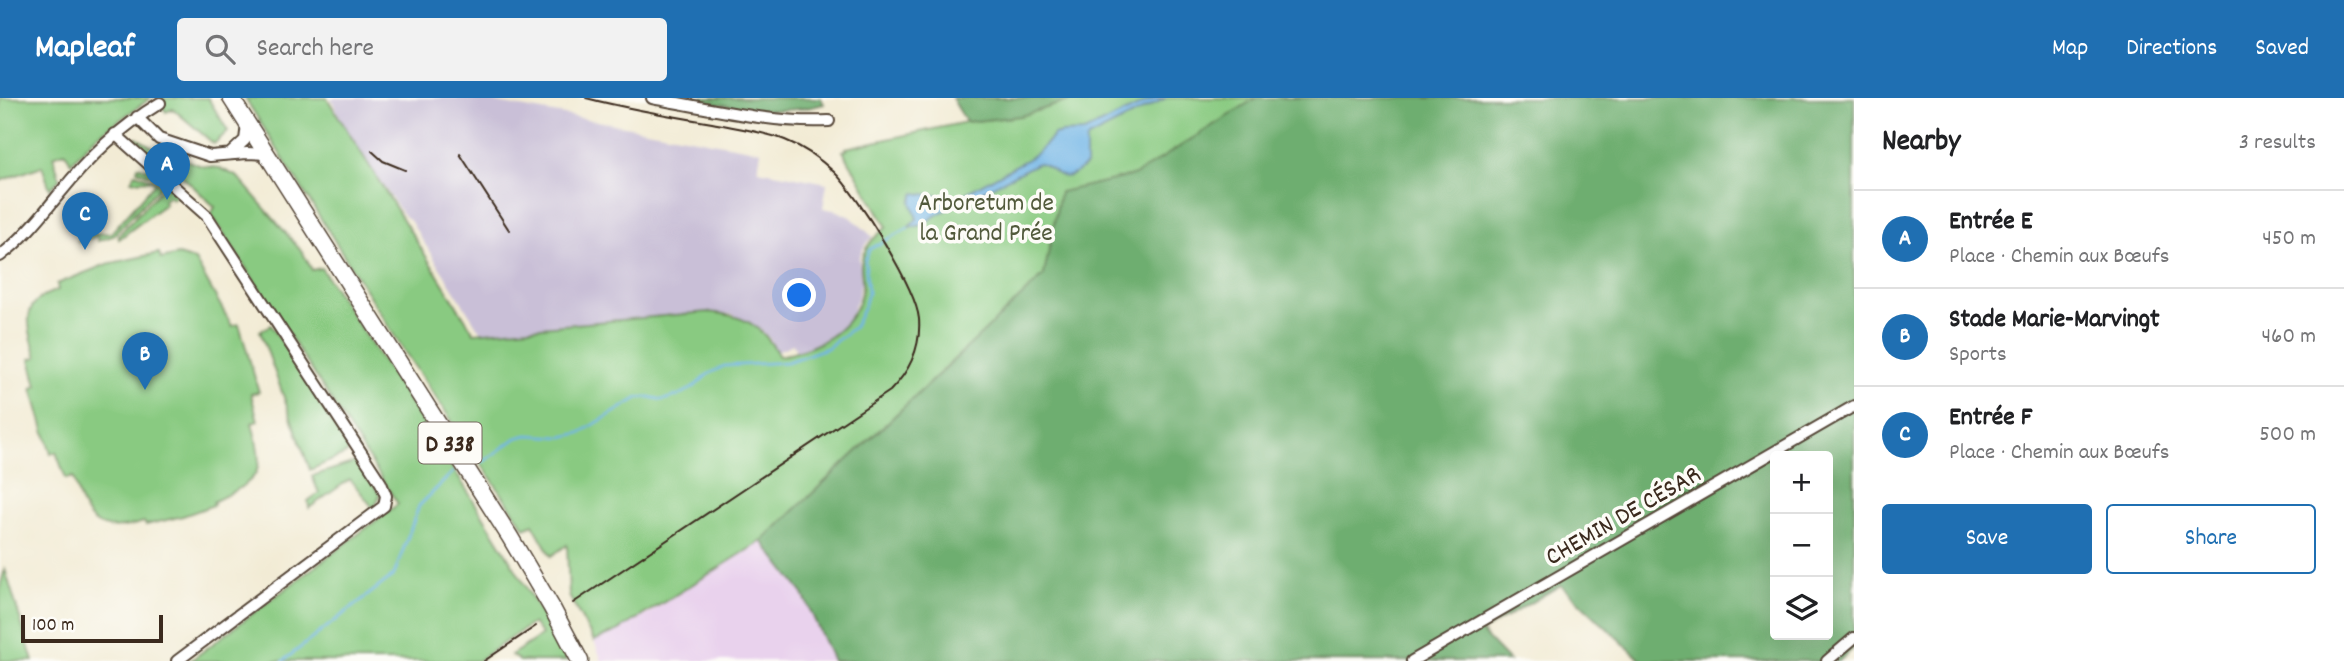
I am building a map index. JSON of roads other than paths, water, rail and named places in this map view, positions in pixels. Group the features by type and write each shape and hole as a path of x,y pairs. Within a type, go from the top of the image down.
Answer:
{"main road":[{"name":"D 338","path":"231,98 510,537 580,661"}],"street":[{"path":"652,98 720,111 813,122 829,121"},
{"path":"0,256 38,221 114,134 160,103"},
{"path":"137,117 159,139 210,156 267,154"},
{"path":"228,155 245,140 247,123"},
{"path":"114,134 207,216 381,484 386,496 384,506 177,661"},
{"name":"CHEMIN DE CÉSAR","path":"1412,661 1854,406"},
{"path":"1827,661 1854,638"}],"water":[{"path":"1155,98 1166,98 1088,138 1086,165 1070,176 1064,177 1038,163 938,214 922,225 908,228 917,219 911,202 915,193 957,198 1026,160 1054,135 1084,132"}],"waterway":[{"path":"483,462 516,438 527,435 562,437 580,433 638,398 663,400 677,396 724,366 787,362 827,348 854,327 864,307 868,293 865,260 870,249 908,228"},
{"path":"283,661 394,575 419,506 453,472"}],"tram line":[{"path":"573,603 890,391 913,358 919,329 919,319 908,286 884,242 844,183 829,167 811,154 785,140 758,132 586,98"},
{"path":"372,151 383,161 405,170"},
{"path":"460,154 509,230"},
{"path":"484,661 536,626"}],"place":[{"name":"Entrée E","path":"167,200"},
{"name":"Entrée F","path":"85,250"},
{"name":"Stade Marie-Marvingt","path":"145,390"}],"park label":[{"name":"Arboretum de la Grand Prée","path":"986,216"}]}
